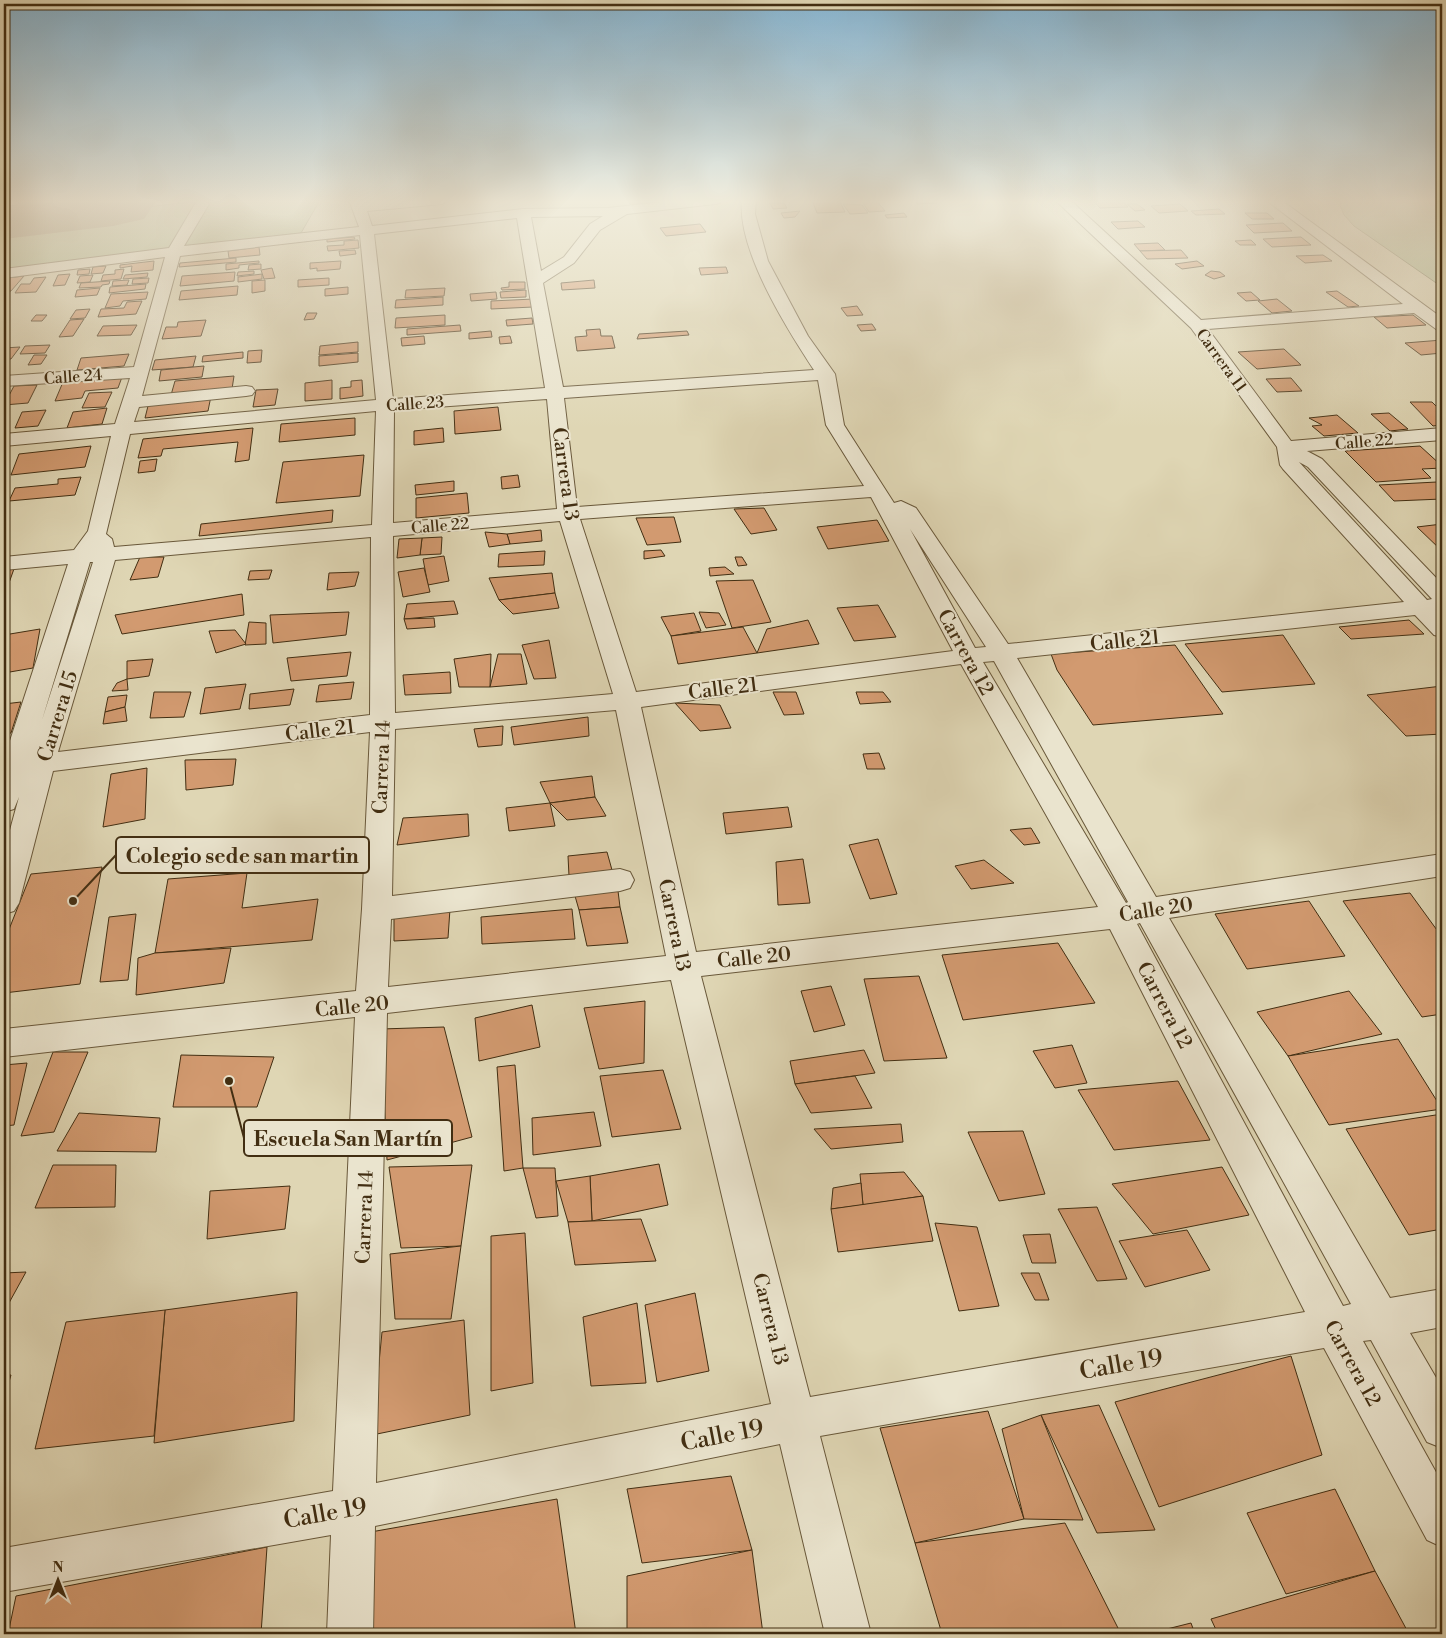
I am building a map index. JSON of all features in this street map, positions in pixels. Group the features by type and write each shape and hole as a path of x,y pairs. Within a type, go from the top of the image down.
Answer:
{"street":[{"name":"Carrera 15","path":"4,903 102,542 122,430 142,372 167,276"},
{"name":"Carrera 14","path":"350,1634 371,1004 377,909 383,722 382,530 385,406 369,276"},
{"name":"Carrera 13","path":"534,276 555,393 568,514 627,701 683,965 848,1634"},
{"path":"535,281 542,276"},
{"name":"Carrera 12","path":"769,276 800,336 826,374 835,425 877,490 968,656 1133,913 1382,1319 1442,1427"},
{"name":"Carrera 11","path":"1145,276 1197,325 1286,447 1290,465 1435,603 1442,630"},
{"path":"1376,276 1442,326"},
{"path":"1197,325 1418,308"},
{"name":"Calle 24","path":"4,381 142,372"},
{"name":"Calle 23","path":"4,440 385,406 826,374"},
{"path":"131,402 246,391"},
{"name":"Calle 22","path":"1286,447 1442,434"},
{"name":"Carrera 12","path":"877,490 909,512 1002,653 1133,913 1334,1328 1442,1525"},
{"name":"Calle 22","path":"102,542 382,530 877,490"},
{"name":"Carrera 15","path":"4,802 10,767 81,556 102,542"},
{"path":"4,563 81,556"},
{"name":"Calle 21","path":"10,767 383,722 627,701 968,656 1435,603"},
{"name":"Calle 20","path":"4,1043 371,1004 683,965 1133,913 1442,865"},
{"path":"377,909 620,880"},
{"name":"Calle 19","path":"4,1570 354,1509 796,1420 1442,1308"}],"green space":[{"path":"1427,276 1442,276 1442,287"}],"building":[{"path":"24,276 11,291 4,292 4,282 7,278"},
{"path":"57,276 69,276 65,285 53,286"},
{"path":"80,276 92,276 90,282 77,283"},
{"path":"103,276 122,276 121,279 101,281"},
{"path":"124,276 147,276 147,277 123,279"},
{"path":"182,276 235,276 234,281 180,286"},
{"path":"262,276 262,279 238,282 238,277"},
{"path":"263,276 275,278 264,279"},
{"path":"1208,276 1223,276 1214,279"},
{"path":"46,277 36,292 15,293 21,284 30,284 34,278"},
{"path":"149,278 148,283 132,284 133,279"},
{"path":"329,278 329,285 298,287 298,280"},
{"path":"129,280 127,285 112,286 113,281"},
{"path":"265,280 265,291 252,293 252,281"},
{"path":"594,280 595,288 562,290 561,283"},
{"path":"110,281 109,284 102,285 101,287 79,288 81,283"},
{"path":"509,282 525,282 525,289 502,290 501,288 509,287"},
{"path":"146,284 145,289 109,293 110,287"},
{"path":"238,286 237,295 179,300 181,291"},
{"path":"348,287 348,294 325,296 325,289"},
{"path":"100,288 97,295 75,297 77,290"},
{"path":"445,288 444,296 405,298 406,290"},
{"path":"526,290 526,297 501,298 500,292"},
{"path":"1337,291 1359,306 1348,307 1326,292"},
{"path":"148,292 146,299 123,301 120,306 105,308 111,294"},
{"path":"496,292 497,299 471,301 470,294"},
{"path":"1251,292 1260,300 1246,301 1237,293"},
{"path":"443,297 443,305 395,308 396,300"},
{"path":"534,299 533,307 491,309 491,301"},
{"path":"1277,299 1292,311 1272,313 1258,301"},
{"path":"142,301 136,314 98,317 101,309 124,308 127,302"},
{"path":"857,306 863,315 847,316 841,308"},
{"path":"90,309 85,318 70,319 76,310"},
{"path":"307,313 317,313 314,319 304,320"},
{"path":"36,315 47,315 42,321 31,321"},
{"path":"445,315 445,325 395,328 396,318"},
{"path":"1413,315 1426,325 1387,328 1374,317"},
{"path":"532,318 533,324 507,326 506,320"},
{"path":"84,319 73,336 59,337 70,320"},
{"path":"206,320 201,336 162,339 166,327 177,327 178,322"},
{"path":"872,324 876,330 861,331 857,325"},
{"path":"137,325 131,335 97,336 103,326"},
{"path":"460,325 461,331 407,335 407,329"},
{"path":"600,329 601,336 612,336 615,348 577,351 575,337 587,336 586,330"},
{"path":"491,331 492,337 469,339 469,333"},
{"path":"687,331 689,335 637,339 639,334"},
{"path":"424,336 425,344 402,346 401,338"},
{"path":"510,336 512,343 500,344 499,337"},
{"path":"1442,340 1442,353 1421,355 1405,343"},
{"path":"358,342 358,352 319,355 320,346"},
{"path":"50,345 45,353 20,354 25,346"},
{"path":"20,347 11,359 4,359 4,348"},
{"path":"1284,349 1301,365 1257,369 1238,352"},
{"path":"262,350 261,362 247,363 248,351"},
{"path":"243,352 243,358 202,362 203,356"},
{"path":"358,353 358,362 319,366 319,356"},
{"path":"129,354 124,366 77,370 81,358"},
{"path":"34,355 47,355 41,364 28,365"},
{"path":"196,356 193,367 152,370 155,360"},
{"path":"204,366 202,377 159,381 161,370"},
{"path":"234,376 232,389 171,395 175,381"},
{"path":"122,377 118,388 85,391 82,398 55,401 63,382"},
{"path":"1291,378 1302,391 1277,392 1266,379"},
{"path":"332,380 332,399 305,401 305,383"},
{"path":"362,380 363,396 340,399 340,388 351,387 351,381"},
{"path":"37,385 28,403 4,405 14,386"},
{"path":"278,389 275,405 253,407 256,390"},
{"path":"112,392 105,407 82,408 89,393"},
{"path":"211,396 208,411 145,418 149,402"},
{"path":"1410,402 1432,402 1442,412 1442,425 1433,426"},
{"path":"498,407 501,430 455,434 454,411"},
{"path":"107,408 102,424 67,428 73,412"},
{"path":"46,410 38,426 15,428 22,412"},
{"path":"1389,413 1408,429 1390,431 1371,414"},
{"path":"1337,415 1358,433 1324,436 1312,426 1322,425 1309,418"},
{"path":"355,418 355,435 279,442 281,424"},
{"path":"253,428 249,460 235,462 238,442 163,449 161,456 138,458 143,439"},
{"path":"443,428 444,442 414,445 414,431"},
{"path":"91,446 85,467 11,475 19,454"},
{"path":"1420,446 1442,466 1442,468 1422,469 1431,478 1376,482 1345,451"},
{"path":"364,455 360,496 276,503 283,462"},
{"path":"157,459 155,471 138,473 140,461"},
{"path":"518,475 520,487 502,489 501,477"},
{"path":"81,477 75,495 9,501 15,488 58,484 58,479"},
{"path":"454,481 454,491 416,495 415,485"},
{"path":"1437,482 1442,487 1442,499 1394,501 1379,485"},
{"path":"467,493 469,513 416,518 416,498"},
{"path":"764,508 777,530 751,534 734,509"},
{"path":"333,510 332,522 199,536 201,524"},
{"path":"674,517 681,542 647,545 636,518"},
{"path":"877,520 889,541 828,549 817,527"},
{"path":"1442,524 1442,551 1417,527"},
{"path":"541,530 542,541 510,544 507,534"},
{"path":"485,532 507,534 510,544 489,547"},
{"path":"442,537 441,554 420,555 422,538"},
{"path":"422,538 420,555 397,558 399,539"},
{"path":"661,550 665,556 644,559 644,551"},
{"path":"545,551 544,565 498,567 499,554"},
{"path":"444,556 449,581 428,585 423,559"},
{"path":"140,557 164,557 158,577 130,580"},
{"path":"735,557 742,557 747,565 738,566"},
{"path":"15,566 4,597 4,568"},
{"path":"725,567 734,574 710,576 709,568"},
{"path":"424,568 430,592 403,597 398,572"},
{"path":"272,570 269,579 248,580 250,571"},
{"path":"359,572 355,586 327,590 329,573"},
{"path":"552,573 555,593 499,600 489,578"},
{"path":"753,580 771,622 732,628 716,581"},
{"path":"555,593 559,608 513,614 499,600"},
{"path":"242,594 244,615 122,634 115,615"},
{"path":"454,601 458,614 404,619 407,604"},
{"path":"878,605 896,637 854,641 837,608"},
{"path":"349,612 346,635 273,643 270,615"},
{"path":"699,612 719,613 726,625 706,628"},
{"path":"694,613 701,631 671,636 661,617"},
{"path":"434,618 435,627 407,629 404,619"},
{"path":"808,620 819,644 757,653 767,629"},
{"path":"1409,620 1424,634 1351,639 1339,627"},
{"path":"249,622 266,623 266,644 245,645"},
{"path":"743,627 757,653 678,664 671,636"},
{"path":"40,629 33,668 4,673 4,635"},
{"path":"235,630 246,644 216,653 209,631"},
{"path":"1283,635 1315,684 1222,692 1185,644"},
{"path":"549,640 556,678 534,679 522,645"},
{"path":"1175,645 1223,714 1093,725 1057,670 1051,654"},
{"path":"351,652 347,676 291,681 287,658"},
{"path":"491,654 490,687 459,687 454,659"},
{"path":"498,654 521,654 527,684 490,687"},
{"path":"153,659 149,676 127,679 127,661"},
{"path":"450,672 451,693 405,695 403,675"},
{"path":"127,679 128,690 112,691 117,683"},
{"path":"354,682 351,699 316,702 319,685"},
{"path":"246,684 240,709 200,714 205,688"},
{"path":"1442,686 1442,734 1406,736 1367,695"},
{"path":"294,689 290,705 249,709 250,694"},
{"path":"154,692 191,692 184,717 150,718"},
{"path":"773,692 796,692 804,714 784,715"},
{"path":"856,692 883,692 891,702 860,704"},
{"path":"127,695 125,707 105,712 108,697"},
{"path":"21,702 11,733 4,734 4,704"},
{"path":"675,703 720,705 731,728 700,731"},
{"path":"125,707 127,721 103,724 105,712"},
{"path":"588,717 589,736 514,745 511,727"},
{"path":"503,726 502,745 478,747 474,729"},
{"path":"879,753 885,769 867,769 863,754"},
{"path":"236,759 233,785 186,790 185,760"},
{"path":"147,768 145,819 103,827 111,774"},
{"path":"592,776 595,797 550,803 540,782"},
{"path":"595,797 606,816 567,820 550,803"},
{"path":"550,803 555,826 509,831 506,808"},
{"path":"788,807 792,827 726,834 723,813"},
{"path":"468,814 469,836 397,845 403,818"},
{"path":"1031,828 1040,843 1024,845 1010,830"},
{"path":"878,839 897,894 870,899 849,845"},
{"path":"607,852 612,870 569,876 568,856"},
{"path":"803,859 810,903 778,905 776,862"},
{"path":"984,860 1014,883 971,889 955,866"},
{"path":"102,867 80,984 4,993 4,942 31,874"},
{"path":"247,873 242,908 318,899 312,940 155,953 168,879"},
{"path":"617,883 620,907 579,910 573,889"},
{"path":"1410,893 1442,937 1442,1014 1422,1017 1343,901"},
{"path":"1309,901 1345,956 1247,969 1215,914"},
{"path":"620,907 628,943 587,946 579,910"},
{"path":"450,909 448,938 394,941 394,914"},
{"path":"572,909 575,939 482,944 481,917"},
{"path":"136,914 128,980 100,982 109,917"},
{"path":"1058,943 1095,1003 963,1020 942,955"},
{"path":"231,948 224,983 136,995 138,958 155,953"},
{"path":"919,976 947,1058 884,1061 864,979"},
{"path":"831,986 845,1025 814,1032 801,991"},
{"path":"1349,991 1382,1034 1288,1056 1257,1012"},
{"path":"645,1001 644,1063 599,1069 584,1008"},
{"path":"532,1005 540,1047 479,1061 475,1018"},
{"path":"444,1027 472,1137 387,1160 381,1029"},
{"path":"1398,1039 1442,1109 1329,1125 1288,1056"},
{"path":"1072,1045 1087,1083 1055,1088 1033,1051"},
{"path":"864,1050 875,1073 795,1084 790,1061"},
{"path":"53,1052 88,1052 54,1132 21,1136"},
{"path":"181,1055 274,1057 257,1107 173,1107"},
{"path":"27,1063 14,1125 4,1126 4,1065"},
{"path":"515,1065 523,1168 504,1171 497,1067"},
{"path":"663,1070 681,1129 612,1137 600,1076"},
{"path":"855,1076 872,1108 811,1113 795,1084"},
{"path":"1178,1081 1210,1140 1114,1150 1078,1090"},
{"path":"594,1112 601,1146 533,1155 532,1118"},
{"path":"79,1113 160,1118 156,1152 57,1151"},
{"path":"1442,1114 1442,1229 1409,1235 1346,1129"},
{"path":"901,1124 903,1142 831,1149 814,1129"},
{"path":"1023,1131 1045,1194 999,1201 968,1132"},
{"path":"659,1164 668,1205 592,1221 590,1176"},
{"path":"53,1165 116,1165 115,1207 35,1208"},
{"path":"472,1165 461,1246 401,1248 389,1167"},
{"path":"1222,1167 1249,1215 1153,1234 1112,1184"},
{"path":"523,1168 555,1168 558,1216 536,1218"},
{"path":"904,1172 923,1196 863,1205 860,1174"},
{"path":"590,1176 592,1221 568,1222 556,1181"},
{"path":"861,1183 863,1205 831,1209 833,1188"},
{"path":"290,1186 285,1229 207,1239 210,1191"},
{"path":"923,1196 933,1241 838,1252 831,1209"},
{"path":"1097,1207 1127,1279 1097,1281 1058,1209"},
{"path":"641,1219 656,1261 575,1265 568,1222"},
{"path":"935,1223 977,1227 999,1306 959,1311"},
{"path":"1187,1230 1210,1270 1145,1287 1119,1241"},
{"path":"525,1233 533,1383 491,1391 491,1236"},
{"path":"1050,1234 1056,1263 1032,1263 1023,1235"},
{"path":"461,1246 451,1319 395,1319 390,1254"},
{"path":"26,1272 4,1312 4,1273"},
{"path":"1021,1273 1039,1273 1049,1300 1035,1300"},
{"path":"297,1292 294,1421 154,1443 165,1310"},
{"path":"695,1293 709,1371 657,1382 645,1305"},
{"path":"637,1303 646,1383 591,1386 583,1317"},
{"path":"165,1310 154,1436 35,1449 66,1322"},
{"path":"464,1320 470,1415 372,1435 382,1332"},
{"path":"1291,1356 1322,1455 1159,1507 1115,1402"},
{"path":"4,1375 11,1375 4,1399"},
{"path":"1099,1405 1155,1530 1097,1533 1041,1415"},
{"path":"988,1411 1024,1519 915,1543 880,1428"},
{"path":"1041,1415 1083,1520 1024,1519 1002,1429"},
{"path":"731,1476 752,1550 642,1563 627,1489"},
{"path":"1335,1489 1375,1571 1286,1594 1247,1513"},
{"path":"557,1499 576,1634 365,1634 365,1533"},
{"path":"1065,1523 1121,1634 942,1634 915,1543"},
{"path":"267,1547 261,1634 8,1634 16,1596"},
{"path":"752,1550 763,1634 627,1634 627,1576"},
{"path":"1375,1571 1409,1634 1218,1634 1211,1619"},
{"path":"1191,1623 1195,1634 1147,1634"}],"place":[{"name":"Colegio sede san martin","path":"73,901"},
{"name":"Escuela San Martín","path":"229,1081"}]}
